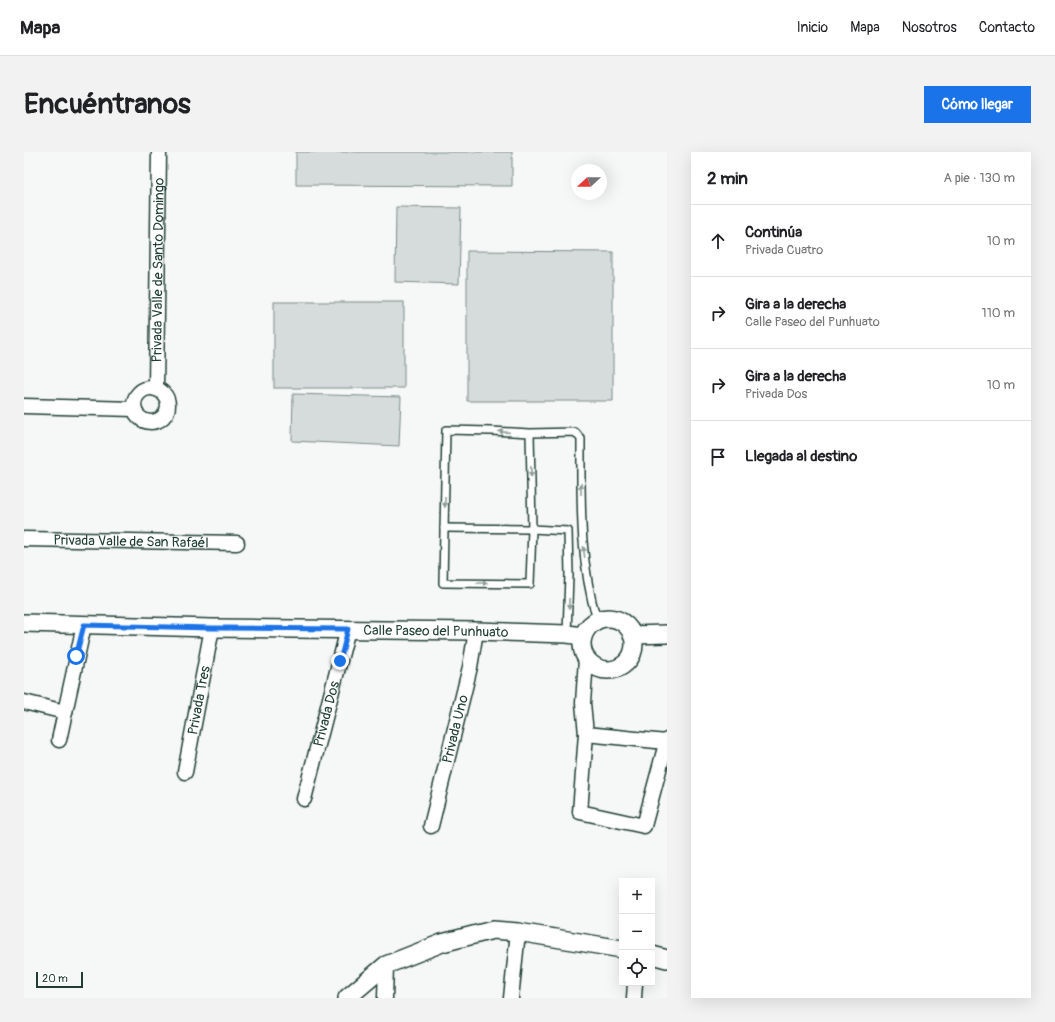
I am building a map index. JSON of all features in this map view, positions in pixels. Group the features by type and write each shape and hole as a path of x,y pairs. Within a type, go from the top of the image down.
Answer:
{"street":[{"name":"Privada Valle de Santo Domingo","path":"156,389 159,152"},
{"path":"149,388 156,389 161,392 168,402 166,413 163,418 152,423 146,422 137,415 134,410 134,402 142,391 149,388"},
{"path":"24,406 134,410"},
{"name":"Privada Valle de San Rafaél","path":"24,539 237,543"},
{"path":"606,618 620,621 627,627 632,635 634,642 633,651 623,666 608,671 598,669 586,659 582,651 582,642 575,635 597,620 606,618"},
{"name":"Calle Paseo del Punhuato","path":"24,623 212,628 476,631 575,635"},
{"path":"59,740 66,712 76,656 84,625"},
{"name":"Privada Tres","path":"185,772 212,628"},
{"name":"Privada Dos","path":"304,799 348,629"},
{"name":"Privada Uno","path":"431,826 470,667 476,631"},
{"path":"632,635 667,634"},
{"path":"586,659 583,703 586,734 580,812 644,826 667,741 586,734"},
{"path":"24,702 66,712"},
{"path":"347,998 386,965 442,943 493,930 518,932 619,949"},
{"path":"512,998 518,932"},
{"path":"655,957 667,960"},
{"path":"385,998 386,965"},
{"path":"634,998 635,986"}],"lane":[{"path":"530,433 532,529 530,584 443,583 446,430 530,433 575,432 581,439 581,528 592,605 597,620"},
{"path":"444,528 568,531 569,575 575,635"}],"shaded area":[{"path":"296,152 512,152 512,186 296,185"},
{"path":"396,207 461,208 459,284 395,282"},
{"path":"467,251 613,252 613,401 467,401"},
{"path":"274,302 404,302 404,388 274,388"},
{"path":"293,394 401,397 399,446 292,441"}],"route":[{"path":"76,656 84,625 348,629 340,661"}]}
